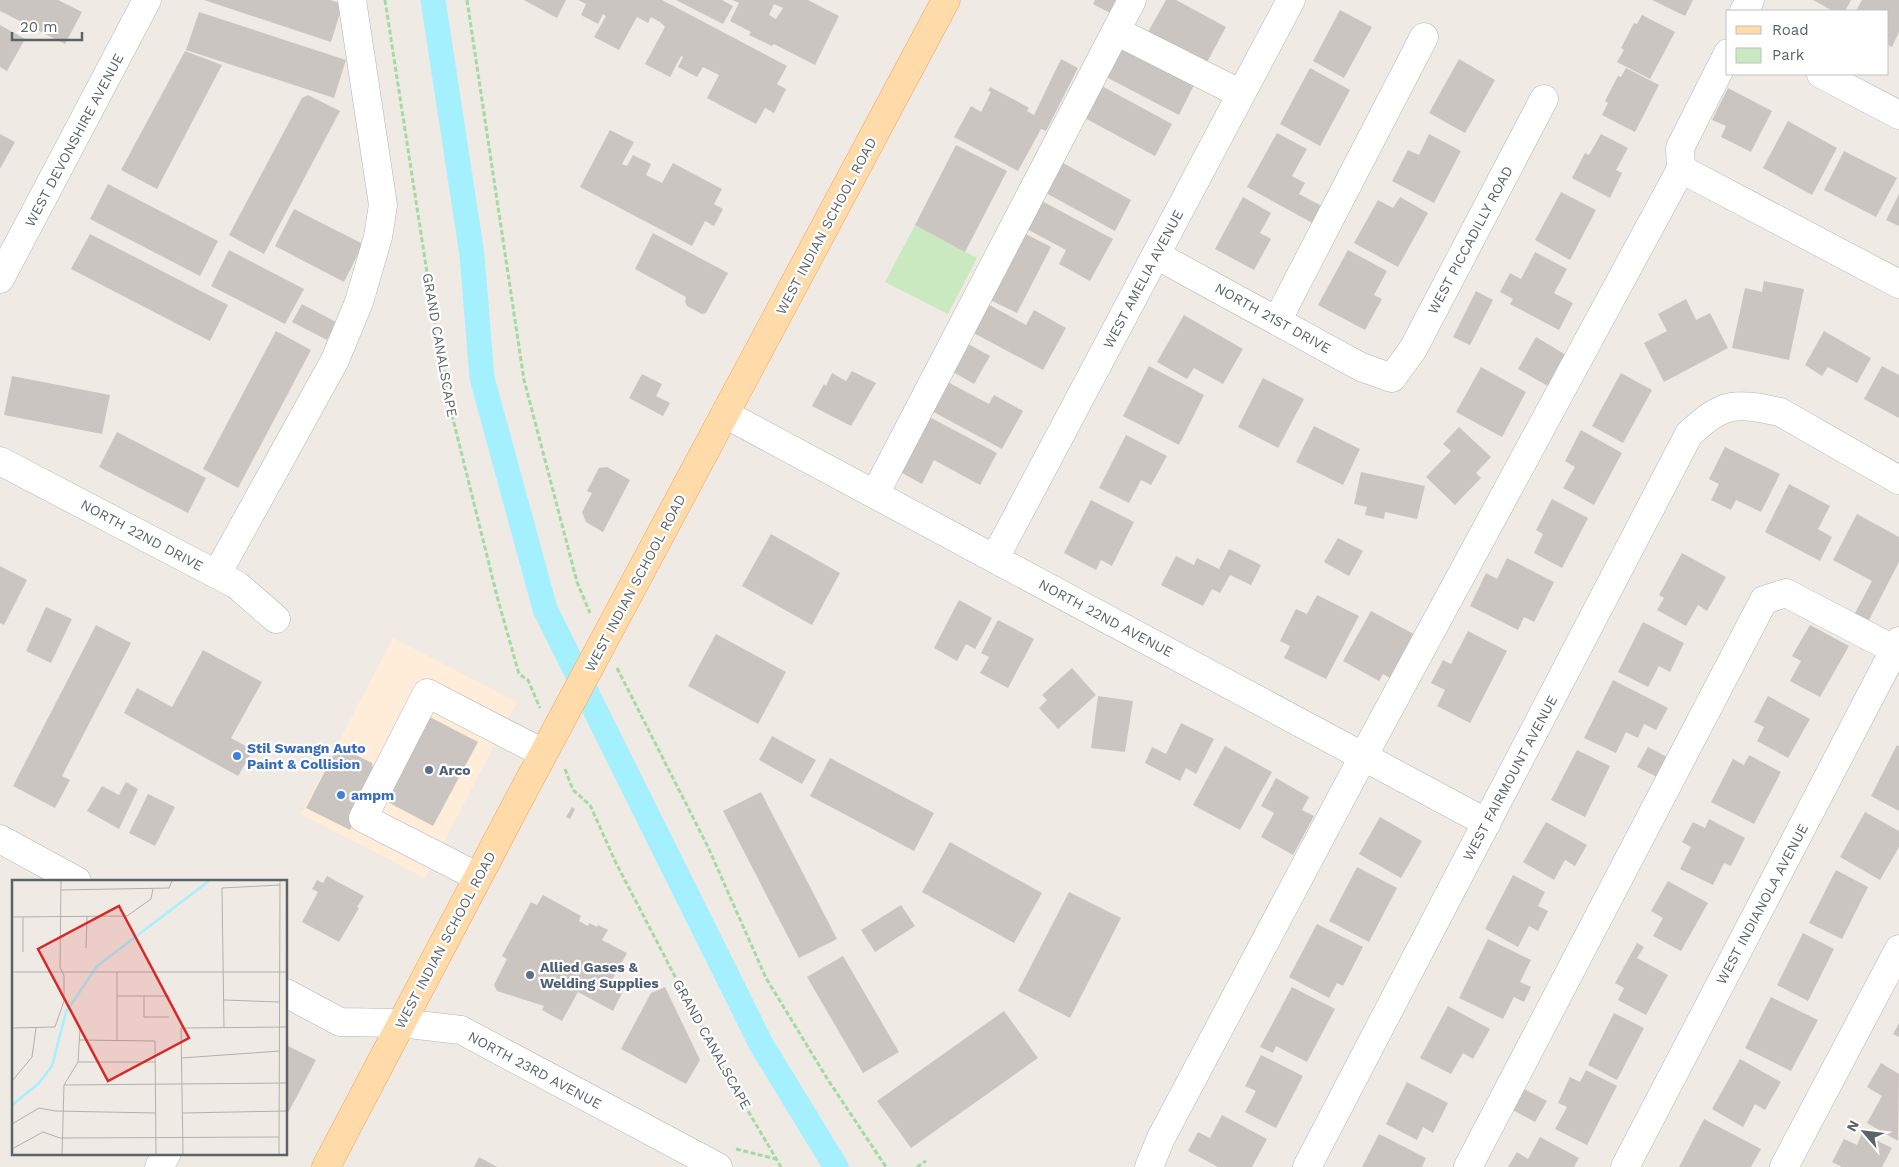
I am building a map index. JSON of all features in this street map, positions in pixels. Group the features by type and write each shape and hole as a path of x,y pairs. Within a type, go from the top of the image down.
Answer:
{"main road":[{"name":"WEST INDIAN SCHOOL ROAD","path":"326,1167 543,753 946,0"}],"street":[{"name":"WEST DEVONSHIRE AVENUE","path":"0,279 147,0"},
{"path":"217,574 334,360 359,302 378,237 383,205 352,0"},
{"path":"875,494 1132,0"},
{"name":"WEST AMELIA AVENUE","path":"995,558 1291,0"},
{"path":"1116,31 1241,94"},
{"path":"1277,321 1424,38"},
{"path":"1149,1167 1161,1138 1364,756 1682,169 1680,148 1726,57"},
{"path":"1823,75 1899,115"},
{"name":"WEST PICCADILLY ROAD","path":"1392,378 1413,349 1544,99"},
{"path":"1682,169 1899,284"},
{"name":"NORTH 21ST DRIVE","path":"1156,255 1361,367 1392,378"},
{"name":"WEST FAIRMOUNT AVENUE","path":"1307,1167 1689,434 1705,419 1729,406 1758,407 1780,412 1899,480"},
{"name":"NORTH 22ND AVENUE","path":"725,414 1487,822"},
{"name":"NORTH 22ND DRIVE","path":"0,461 237,585 276,619"},
{"path":"1468,1167 1764,600 1786,593 1898,648"},
{"name":"WEST INDIANOLA AVENUE","path":"1624,1167 1898,648"},
{"path":"478,877 363,818 427,693 543,753"},
{"path":"0,840 75,880"},
{"path":"1784,1167 1899,950"},
{"name":"NORTH 23RD AVENUE","path":"288,994 340,1022 400,1023 461,1030 718,1167"},
{"path":"159,1167 166,1154"}],"path":[{"name":"GRAND CANALSCAPE","path":"385,0 432,305 453,420 519,674 528,680"},
{"path":"467,0 524,380 579,587"},
{"path":"631,693 708,848 766,978 828,1080 886,1167"},
{"name":"GRAND CANALSCAPE","path":"573,790 590,805 616,863 721,1065 781,1167"},
{"path":"918,1167 926,1161"}],"shaded area":[{"path":"393,638 517,702 425,878 301,814"}],"green space":[{"path":"915,225 977,258 948,314 885,282"}],"building":[{"path":"0,0 58,0 82,12 65,44 0,11"},
{"path":"204,0 330,0 343,4 331,42"},
{"path":"524,0 566,0 557,18"},
{"path":"578,0 662,0 787,66 777,84 786,89 774,113 765,108 756,124 707,98 719,75 703,67 697,77 678,67 683,57 681,56 670,77 645,64 665,27 651,17 648,23 637,17 619,50 594,37 606,16 603,14 598,24 581,15 586,4"},
{"path":"676,0 722,0 733,6 723,24"},
{"path":"732,0 808,0 839,16 815,65 774,44 772,46 749,35 751,32 730,21 739,3","holes":["774,4 783,8 776,19 769,15"]},
{"path":"1095,0 1117,0 1110,13 1093,4"},
{"path":"1166,0 1176,0 1226,27 1206,64 1148,32"},
{"path":"1652,0 1693,0 1685,16"},
{"path":"1813,0 1851,0 1846,10 1831,10"},
{"path":"1862,0 1899,0 1899,32 1892,47 1889,46 1889,10 1857,10"},
{"path":"1340,10 1372,27 1344,78 1313,61"},
{"path":"199,12 346,60 334,98 186,50"},
{"path":"1642,15 1675,32 1650,79 1617,62 1624,50 1621,48 1634,23 1637,24"},
{"path":"0,25 25,39 7,71 0,67"},
{"path":"1123,44 1196,81 1179,115 1106,77"},
{"path":"185,51 222,65 157,189 121,170"},
{"path":"1061,59 1078,68 1046,131 1041,129 1018,171 954,137 971,106 981,112 991,92 988,91 990,87 1029,108 1027,111 1034,115"},
{"path":"1459,59 1495,80 1465,133 1429,113"},
{"path":"1310,68 1350,90 1320,146 1280,124"},
{"path":"1626,68 1659,85 1635,132 1602,115 1608,103 1605,101 1618,76 1621,77"},
{"path":"1100,85 1172,124 1155,156 1083,117"},
{"path":"1728,88 1772,111 1751,152 1721,137 1726,126 1712,120"},
{"path":"308,95 340,111 264,254 229,235 302,98"},
{"path":"1788,121 1837,148 1812,195 1763,168"},
{"path":"610,130 634,142 622,164 627,166 633,155 651,164 646,175 662,183 673,163 722,189 714,204 723,209 714,226 705,221 692,246 580,187"},
{"path":"1277,133 1307,149 1292,176 1305,183 1299,194 1324,207 1314,224 1247,187"},
{"path":"0,134 15,142 0,169"},
{"path":"1429,134 1461,151 1434,203 1392,181 1408,150 1419,155"},
{"path":"1601,134 1628,148 1616,170 1622,173 1610,198 1572,178 1585,153 1589,155"},
{"path":"956,145 1007,171 965,252 915,225"},
{"path":"1844,151 1897,178 1876,217 1824,190"},
{"path":"1063,163 1131,200 1115,231 1046,193"},
{"path":"108,184 218,241 200,276 90,219"},
{"path":"1561,192 1596,210 1570,260 1535,240"},
{"path":"1899,194 1899,226 1886,220"},
{"path":"1243,197 1271,213 1260,233 1271,239 1254,270 1215,249"},
{"path":"1400,197 1428,213 1398,267 1354,243 1378,200 1393,208"},
{"path":"1038,199 1113,239 1090,281 1059,264 1066,250 1023,227"},
{"path":"294,209 363,244 344,282 275,246"},
{"path":"1022,232 1051,247 1017,313 988,299"},
{"path":"653,233 728,273 706,313 702,314 687,306 685,302 686,297 635,269"},
{"path":"90,234 228,305 210,341 71,269"},
{"path":"229,250 304,289 285,324 211,286"},
{"path":"1348,250 1387,271 1374,295 1382,299 1365,330 1318,305"},
{"path":"1535,252 1567,269 1554,293 1573,303 1559,330 1510,304 1513,299 1500,292 1510,273 1521,279"},
{"path":"1764,281 1804,289 1789,360 1732,348 1745,288 1762,292"},
{"path":"1476,291 1493,300 1470,345 1453,337"},
{"path":"1686,299 1696,320 1710,313 1728,348 1664,382 1644,343 1667,331 1658,314"},
{"path":"984,302 1026,325 1034,310 1066,328 1043,370 968,330"},
{"path":"302,304 336,322 327,340 292,322"},
{"path":"1184,315 1243,349 1223,384 1194,368 1187,379 1157,362"},
{"path":"276,331 311,350 238,488 203,469"},
{"path":"1824,331 1871,358 1857,383 1828,367 1822,376 1805,365"},
{"path":"1536,337 1571,358 1553,389 1518,369"},
{"path":"963,341 990,356 974,384 948,369"},
{"path":"1149,366 1204,395 1179,445 1123,416"},
{"path":"1882,366 1899,375 1899,418 1864,399"},
{"path":"1481,367 1526,392 1502,437 1456,412"},
{"path":"852,371 876,383 851,426 812,406 824,384 826,386 832,373 846,381"},
{"path":"1621,373 1652,390 1623,443 1592,426"},
{"path":"642,374 662,384 656,396 670,403 663,416 629,398"},
{"path":"12,376 110,395 102,434 4,415"},
{"path":"1263,378 1304,399 1278,448 1238,427"},
{"path":"944,380 989,404 994,395 1023,411 1002,449 928,409"},
{"path":"924,414 997,453 980,485 934,460 922,484 895,469"},
{"path":"1314,426 1360,449 1343,485 1296,462"},
{"path":"1459,427 1491,457 1476,473 1481,478 1455,505 1426,477 1451,451 1443,444"},
{"path":"1581,430 1622,453 1594,505 1563,488 1575,467 1565,461"},
{"path":"117,432 206,478 188,513 99,467"},
{"path":"1126,435 1167,456 1151,485 1141,480 1129,503 1099,488"},
{"path":"1725,447 1780,474 1761,512 1736,500 1731,510 1711,500 1719,484 1709,479"},
{"path":"607,467 630,480 603,532 586,522 582,512 592,493 587,491 599,468"},
{"path":"1361,472 1425,486 1417,519 1385,512 1384,519 1365,515 1367,507 1354,504"},
{"path":"1789,484 1830,506 1818,529 1832,537 1820,561 1765,532"},
{"path":"1552,499 1588,518 1562,568 1534,553 1543,534 1536,530"},
{"path":"1091,500 1134,522 1112,566 1101,560 1096,570 1064,553"},
{"path":"1857,514 1899,537 1899,562 1867,624 1853,617 1872,581 1833,560"},
{"path":"771,534 840,573 812,625 742,586"},
{"path":"1338,538 1363,551 1349,576 1324,562"},
{"path":"1229,549 1261,565 1251,585 1230,575 1220,593 1212,589 1203,606 1161,585 1176,556 1194,565 1197,558 1219,569"},
{"path":"1682,553 1726,577 1707,611 1698,605 1686,626 1657,610 1664,598 1659,595"},
{"path":"1507,558 1554,582 1534,622 1524,617 1518,630 1470,606 1486,573 1497,579"},
{"path":"0,566 27,580 4,625 0,623"},
{"path":"1317,595 1359,616 1326,679 1284,658 1290,646 1280,641 1296,609 1307,614"},
{"path":"959,600 992,618 975,649 966,644 957,661 934,648"},
{"path":"46,607 72,619 51,663 26,651"},
{"path":"1371,611 1423,639 1399,683 1383,674 1379,681 1343,661"},
{"path":"998,620 1034,639 1008,688 980,673 989,657 981,653"},
{"path":"1643,622 1684,643 1670,672 1659,666 1648,687 1618,672"},
{"path":"96,625 131,643 62,776 70,780 55,808 13,786"},
{"path":"1810,625 1849,646 1820,697 1790,681 1801,661 1792,656"},
{"path":"1468,631 1507,651 1470,723 1437,706 1445,690 1431,683 1443,660 1451,664"},
{"path":"716,634 786,672 758,724 688,686"},
{"path":"203,650 262,682 231,738 253,750 238,776 124,713 137,688 172,707"},
{"path":"1072,668 1096,695 1058,729 1039,708 1047,700 1042,695"},
{"path":"1613,680 1668,708 1656,730 1644,724 1638,738 1626,732 1616,753 1584,738"},
{"path":"1098,696 1133,701 1125,752 1091,748"},
{"path":"1768,696 1810,719 1788,758 1757,741 1764,727 1754,722"},
{"name":"Arco","path":"424,714 478,742 433,826 380,798"},
{"path":"1181,723 1214,739 1196,774 1186,768 1180,781 1145,763 1152,747 1166,754"},
{"path":"772,736 816,760 802,784 759,760"},
{"path":"1897,745 1899,746 1899,811 1871,796"},
{"name":"ampm","path":"338,746 372,763 375,781 350,830 306,808"},
{"path":"1225,746 1272,772 1240,830 1193,805"},
{"path":"1648,747 1667,757 1657,777 1637,767"},
{"path":"1577,750 1610,766 1585,817 1551,800"},
{"path":"1749,755 1781,772 1754,824 1711,802 1733,759 1744,765"},
{"path":"830,758 934,813 914,851 810,796"},
{"path":"1276,778 1309,797 1302,810 1314,816 1293,855 1261,837 1274,813 1261,806"},
{"path":"126,782 138,789 119,829 87,811 102,786 119,795"},
{"path":"761,792 837,939 799,958 723,811"},
{"path":"148,794 175,807 155,846 129,833"},
{"path":"572,807 575,809 570,819 566,817"},
{"path":"1865,812 1899,831 1899,847 1880,880 1840,857"},
{"path":"1380,817 1422,841 1401,878 1359,854"},
{"path":"1709,819 1745,838 1731,866 1724,863 1713,885 1680,869 1691,847 1682,842 1693,822 1705,828"},
{"path":"1546,822 1587,845 1575,866 1565,860 1554,880 1523,862"},
{"path":"950,842 1042,893 1014,943 922,892"},
{"path":"1357,867 1397,888 1369,942 1329,921"},
{"path":"1836,870 1868,887 1842,939 1809,923"},
{"path":"1513,875 1545,892 1538,906 1548,911 1538,931 1529,926 1518,947 1485,929"},
{"path":"327,876 364,896 339,942 302,922 318,892 312,889 317,880 323,883"},
{"path":"1668,881 1708,903 1681,951 1653,936 1663,918 1651,911"},
{"path":"1069,892 1121,918 1070,1018 1018,991"},
{"path":"543,895 581,916 579,921 588,926 589,923 608,930 602,940 627,953 612,980 625,987 613,1011 578,992 562,1021 542,1010 544,1006 497,991 494,985 507,959 502,956 531,902 537,905"},
{"path":"901,905 915,926 875,952 861,930"},
{"path":"1317,924 1363,947 1343,986 1337,983 1329,998 1289,977"},
{"path":"1803,933 1834,949 1808,1001 1777,985"},
{"path":"1488,939 1531,960 1520,982 1531,987 1524,1002 1514,997 1503,1019 1459,998"},
{"path":"1637,943 1644,947 1637,958 1668,975 1646,1015 1618,1000 1624,988 1615,983"},
{"path":"843,956 899,1052 863,1073 807,977"},
{"path":"665,987 700,1060 686,1084 621,1049 651,993"},
{"path":"1292,987 1335,1009 1307,1062 1276,1046 1273,1053 1260,1047"},
{"path":"1771,997 1818,1020 1791,1071 1745,1048"},
{"path":"1448,1006 1490,1029 1473,1059 1463,1053 1451,1074 1420,1058"},
{"path":"1004,1011 1038,1058 911,1148 877,1101"},
{"path":"1614,1013 1644,1028 1617,1080 1588,1065"},
{"path":"1899,1023 1899,1037 1893,1034"},
{"path":"288,1046 316,1060 288,1113"},
{"path":"1261,1055 1303,1076 1276,1128 1245,1112 1256,1091 1245,1086"},
{"path":"1740,1059 1781,1082 1765,1110 1755,1104 1743,1127 1712,1109"},
{"path":"1881,1063 1899,1074 1898,1141 1867,1123 1882,1096 1867,1087"},
{"path":"1586,1070 1617,1086 1587,1145 1555,1129 1567,1107 1558,1103 1570,1077 1580,1082"},
{"path":"1407,1082 1448,1103 1433,1133 1423,1127 1417,1140 1386,1124"},
{"path":"1522,1088 1547,1101 1535,1122 1511,1109"},
{"path":"1222,1115 1267,1139 1252,1167 1218,1167 1188,1151 1198,1132 1210,1138"},
{"path":"1704,1119 1761,1149 1751,1167 1679,1167"},
{"path":"1862,1133 1892,1148 1882,1167 1842,1167 1832,1162 1844,1139 1857,1145"},
{"path":"1379,1134 1426,1158 1422,1167 1362,1167"},
{"path":"1540,1137 1579,1158 1574,1167 1508,1167 1517,1152 1528,1159"},
{"path":"479,1157 497,1167 474,1167"}],"waterway":[{"path":"433,0 472,255 482,378 545,609 761,1044 836,1167"}],"place":[{"name":"Stil Swangn Auto Paint & Collision","path":"237,756"},
{"name":"Arco","path":"429,770"},
{"name":"ampm","path":"341,795"},
{"name":"Allied Gases & Welding Supplies","path":"530,975"}]}
